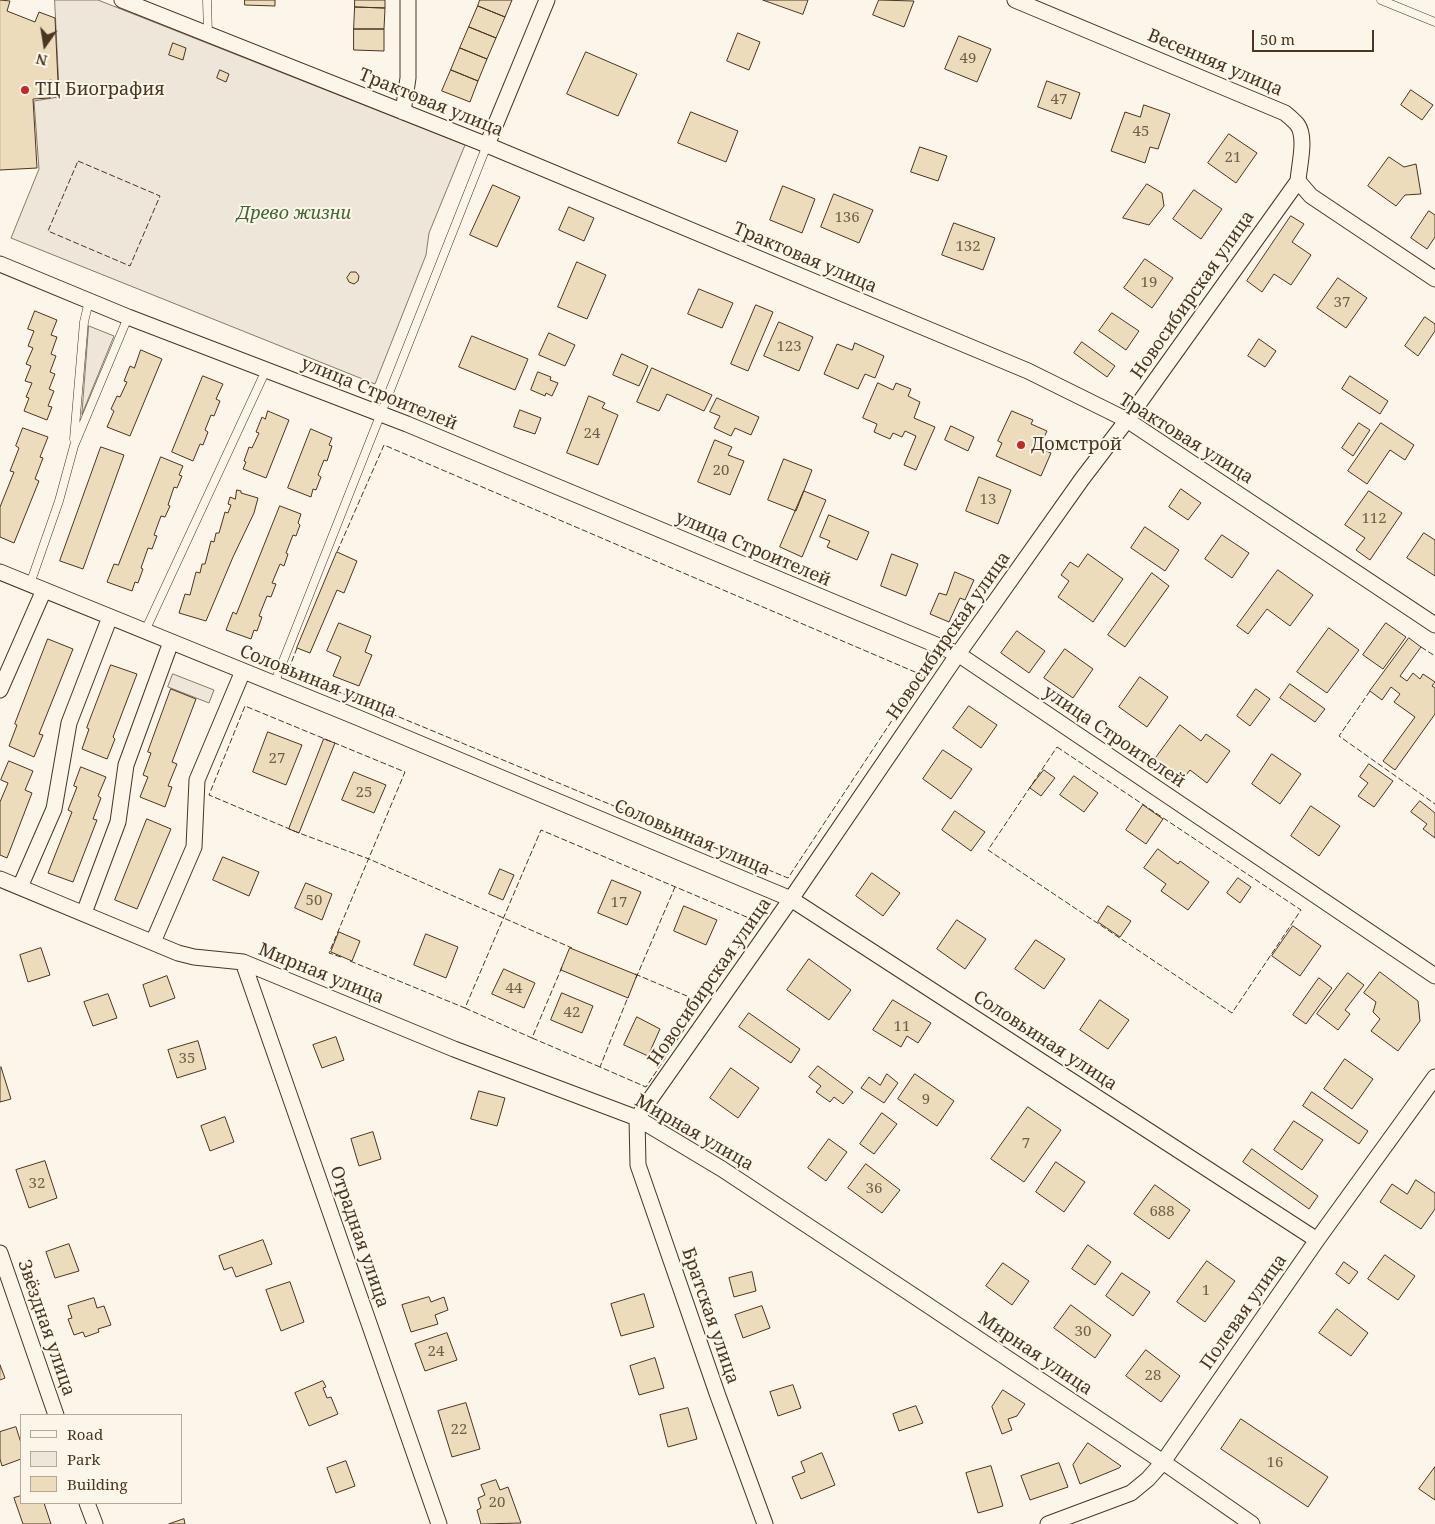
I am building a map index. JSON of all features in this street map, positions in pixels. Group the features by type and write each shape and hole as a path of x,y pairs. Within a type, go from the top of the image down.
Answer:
{"street":[{"name":"Трактовая улица","path":"122,0 487,146 1028,372 1127,420 1435,625"},
{"path":"403,112 408,78 408,0"},
{"path":"487,146 547,0"},
{"name":"Весенняя улица","path":"1015,0 1285,113 1298,125 1301,132 1298,180"},
{"path":"1298,180 1311,196 1435,279"},
{"name":"Новосибирская улица","path":"637,1118 791,899 958,654 1298,180"},
{"name":"улица Строителей","path":"0,264 128,316 382,414 958,654 1435,976"},
{"name":"Соловьиная улица","path":"1,575 37,587 244,671 791,899 1317,1240"},
{"path":"0,690 37,587"},
{"path":"20,887 54,809 69,723 110,617"},
{"path":"84,913 118,822 126,765 171,642"},
{"path":"154,942 194,846 197,780 244,671"},
{"name":"Мирная улица","path":"0,879 178,952 194,957 243,962 454,1049 637,1118 722,1169 1163,1462 1252,1524"},
{"name":"Отрадная улица","path":"243,962 439,1524"},
{"name":"Полевая улица","path":"1048,1524 1131,1493 1148,1479 1163,1462 1317,1240 1435,1077"},
{"name":"Братская улица","path":"637,1118 638,1165 714,1386 765,1524"},
{"name":"Звёздная улица","path":"0,1253 56,1414"},
{"path":"88,1504 95,1524"}],"lane":[{"path":"207,0 208,34"},
{"path":"1381,0 1435,22"},
{"path":"274,684 487,146"},
{"path":"74,446 84,322 89,300"},
{"path":"37,587 74,446 128,316"},
{"path":"145,631 266,370"}],"green space":[{"name":"Древо жизни","path":"55,0 98,0 465,145 429,233 426,255 375,384 11,238 39,169 34,101 59,97"},
{"path":"89,326 114,336 82,414"},
{"path":"173,674 214,690 209,703 168,687"}],"building":[{"name":"ТЦ Биография","path":"0,0 10,1 7,11 35,22 39,12 55,18 58,82 50,80 50,98 33,99 37,168 0,170"},
{"path":"245,0 275,0 275,6 245,5"},
{"path":"355,0 385,0 385,8 355,7"},
{"path":"480,0 512,0 505,17 478,6"},
{"path":"763,0 808,0 803,14"},
{"path":"879,0 914,1 904,27 873,15"},
{"path":"478,6 505,17 496,38 469,27"},
{"path":"355,7 385,8 384,29 354,29"},
{"path":"469,27 496,38 487,59 460,48"},
{"path":"354,29 384,29 384,51 354,50"},
{"path":"738,33 760,42 749,70 727,61"},
{"path":"959,36 991,49 977,82 945,69"},
{"path":"173,43 186,48 183,60 169,55"},
{"path":"460,48 487,59 478,81 451,70"},
{"path":"586,52 637,74 618,116 567,94"},
{"path":"220,70 229,74 226,82 217,78"},
{"path":"451,70 478,81 470,102 442,91"},
{"path":"1047,81 1080,93 1071,119 1038,107"},
{"path":"1411,90 1433,105 1422,120 1401,105"},
{"path":"1144,105 1170,114 1158,149 1150,147 1145,163 1111,151 1125,112 1140,117"},
{"path":"691,112 738,131 726,162 678,143"},
{"path":"1229,134 1257,153 1236,183 1208,163"},
{"path":"920,147 947,156 938,181 911,172"},
{"path":"1389,157 1404,167 1416,164 1421,194 1405,195 1396,206 1368,186"},
{"path":"1147,184 1162,193 1164,206 1149,225 1123,218"},
{"path":"493,185 520,197 497,247 470,235"},
{"path":"783,186 815,199 802,233 770,220"},
{"path":"1194,190 1222,209 1201,239 1173,219"},
{"path":"834,194 873,210 859,243 821,227"},
{"path":"569,207 594,218 584,241 559,230"},
{"path":"1429,211 1435,215 1435,237 1427,249 1411,238"},
{"path":"1291,216 1304,224 1292,242 1311,255 1291,285 1274,274 1262,292 1247,281"},
{"path":"954,223 995,238 983,270 942,255"},
{"path":"1145,259 1173,278 1152,308 1124,288"},
{"path":"577,262 606,275 587,319 558,307"},
{"path":"351,272 356,272 359,276 358,281 354,284 349,282 347,278"},
{"path":"1338,278 1367,298 1346,328 1317,308"},
{"path":"699,289 733,303 722,328 688,314"},
{"path":"756,305 773,312 748,371 731,364"},
{"path":"35,311 57,320 51,335 57,337 51,354 56,356 50,372 55,374 49,389 54,391 48,406 52,407 47,420 24,411 29,398 26,397 32,383 25,381 31,366 26,364 33,348 28,346 34,331 28,329"},
{"path":"1112,313 1139,331 1126,350 1099,331"},
{"path":"1425,317 1435,324 1435,331 1418,356 1405,346"},
{"path":"779,322 813,337 799,371 764,356"},
{"path":"549,333 575,345 565,366 539,355"},
{"path":"472,336 528,359 515,390 459,367"},
{"path":"1259,339 1276,351 1265,367 1248,356"},
{"path":"1082,342 1115,366 1107,377 1074,353"},
{"path":"855,343 884,356 875,378 865,374 858,389 824,374 837,344 852,350"},
{"path":"141,350 162,359 130,436 107,427 114,411 111,409 117,396 120,397 127,382 124,381 130,366 134,368"},
{"path":"622,354 648,366 639,386 613,375"},
{"path":"652,368 712,395 704,411 667,394 659,411 637,402"},
{"path":"538,372 551,377 550,380 558,383 552,396 546,393 545,396 531,390"},
{"path":"203,376 223,384 216,399 220,401 214,416 211,415 205,430 208,432 203,445 200,444 193,461 172,452"},
{"path":"1350,376 1388,401 1380,414 1342,389"},
{"path":"878,383 893,390 896,383 911,389 908,396 920,402 914,418 935,427 916,470 904,465 916,436 905,431 902,437 893,433 890,439 874,432 877,424 863,418"},
{"path":"589,396 605,403 602,408 618,415 598,465 567,453"},
{"path":"717,398 759,417 751,435 735,428 731,436 714,428 720,416 710,412"},
{"path":"520,410 541,418 535,434 514,427"},
{"path":"268,411 289,420 266,478 243,469 249,447 252,448 259,433 256,432 262,417 265,419"},
{"name":"Домстрой","path":"1012,411 1033,420 1031,424 1047,431 1039,448 1051,453 1041,476 996,456 1002,443 998,441"},
{"path":"1359,423 1370,430 1353,456 1342,448"},
{"path":"1381,423 1414,445 1405,460 1390,450 1367,484 1348,471"},
{"path":"951,426 974,437 968,451 945,440"},
{"path":"23,428 48,437 40,457 43,458 35,479 39,481 14,543 0,537 0,507 14,472 10,471 19,448 16,446"},
{"path":"311,429 332,438 329,445 332,446 327,461 324,460 318,475 321,477 316,490 313,489 311,497 288,488"},
{"path":"715,440 732,447 728,455 744,461 730,495 698,482"},
{"path":"101,447 124,455 83,569 60,561"},
{"path":"161,457 183,466 179,475 182,476 177,488 174,487 168,505 170,506 165,517 161,516 154,535 157,536 152,549 148,548 138,583 135,582 132,591 107,582 114,564 118,565"},
{"path":"784,459 812,470 796,511 768,500"},
{"path":"979,477 1011,490 998,524 966,511"},
{"path":"1181,489 1201,503 1188,520 1169,507"},
{"path":"237,490 258,498 254,513 206,621 179,613 185,594 190,595 196,572 200,573 202,564 205,564 211,541 214,542 216,533 219,533 225,512 228,513 231,505 228,504 230,497 235,499"},
{"path":"804,491 826,500 802,557 780,547"},
{"path":"1369,491 1402,513 1370,560 1356,550 1365,538 1345,525"},
{"path":"280,506 301,514 298,523 300,525 296,536 293,535 286,553 288,554 284,566 280,564 272,583 276,584 271,597 267,596 259,616 262,617 257,631 254,630 251,639 226,630 233,612 236,614"},
{"path":"829,515 869,532 857,560 827,547 830,541 820,537"},
{"path":"1145,527 1179,550 1165,571 1131,548"},
{"path":"1424,533 1435,540 1435,576 1407,558"},
{"path":"1222,535 1249,553 1232,578 1205,559"},
{"path":"337,552 357,561 344,593 337,590 310,653 297,648"},
{"path":"892,554 918,564 906,596 881,586"},
{"path":"1088,554 1123,579 1093,622 1058,597 1069,581 1061,575 1070,562 1078,567"},
{"path":"1278,570 1313,595 1290,626 1267,609 1248,634 1237,626"},
{"path":"955,572 974,580 965,600 960,598 949,622 930,614 939,593 946,595"},
{"path":"1152,573 1169,586 1125,647 1108,635"},
{"path":"339,623 371,636 365,652 372,655 359,686 333,676 341,657 327,651"},
{"path":"1386,623 1406,637 1383,669 1363,655"},
{"path":"1329,628 1359,650 1327,693 1297,672"},
{"path":"1017,631 1045,651 1029,673 1001,653"},
{"path":"1409,638 1421,647 1400,676 1407,681 1413,673 1420,679 1423,674 1435,682 1432,686 1435,688 1435,714 1395,770 1383,761 1415,717 1394,702 1400,694 1391,687 1382,700 1370,691"},
{"path":"48,639 73,649 39,734 43,735 34,757 9,746 17,725 15,724"},
{"path":"1065,649 1093,669 1073,698 1044,678"},
{"path":"111,665 137,674 113,737 115,739 107,759 82,749 89,729 87,728"},
{"path":"1140,677 1168,697 1147,727 1119,707"},
{"path":"1290,684 1325,709 1315,722 1280,698"},
{"path":"171,689 196,699 172,762 177,764 168,786 172,787 165,807 140,797 148,777 143,775 151,753 148,752"},
{"path":"1256,689 1270,699 1250,726 1237,716"},
{"path":"969,706 997,725 981,748 953,728"},
{"path":"1180,725 1201,741 1206,734 1230,751 1207,783 1190,770 1180,783 1152,763"},
{"path":"268,732 302,745 286,785 253,772"},
{"path":"324,739 335,743 299,833 289,829"},
{"path":"943,750 972,769 951,799 923,779"},
{"path":"1272,754 1301,774 1280,804 1252,784"},
{"path":"9,761 33,771 25,790 32,793 7,858 0,855 0,802 8,783 1,780"},
{"path":"1369,764 1393,781 1374,807 1358,796 1368,783 1360,777"},
{"path":"81,767 106,777 98,796 101,798 93,819 97,820 73,882 48,873 72,812 68,810 77,787 74,786"},
{"path":"1044,770 1055,778 1041,796 1030,788"},
{"path":"354,772 386,785 374,813 342,800"},
{"path":"1074,776 1098,793 1084,812 1060,795"},
{"path":"1420,801 1435,813 1435,838 1423,829 1427,824 1411,812"},
{"path":"1143,805 1163,819 1146,844 1126,830"},
{"path":"1311,806 1340,826 1319,856 1291,836"},
{"path":"955,811 985,832 971,851 942,830"},
{"path":"147,819 171,829 137,909 115,900"},
{"path":"1158,849 1178,864 1180,861 1209,882 1188,910 1161,891 1166,884 1144,868"},
{"path":"223,857 259,872 249,896 213,880"},
{"path":"500,869 514,875 503,900 489,894"},
{"path":"872,873 900,893 883,916 856,896"},
{"path":"1238,878 1251,887 1240,903 1227,893"},
{"path":"612,880 641,892 627,925 598,913"},
{"path":"306,883 332,894 322,920 295,908"},
{"path":"684,906 717,920 706,945 674,931"},
{"path":"1108,906 1131,921 1120,937 1098,922"},
{"path":"957,920 986,939 965,969 937,949"},
{"path":"1293,926 1321,946 1300,976 1272,956"},
{"path":"339,932 360,941 352,961 331,952"},
{"path":"426,934 458,947 446,978 414,965"},
{"path":"1036,940 1065,959 1044,989 1015,969"},
{"path":"41,948 50,975 28,982 20,955"},
{"path":"570,948 637,975 628,998 561,970"},
{"path":"809,959 851,990 829,1020 787,990"},
{"path":"504,969 535,983 524,1008 492,994"},
{"path":"1380,972 1418,1001 1420,1021 1398,1051 1371,1031 1380,1019 1373,1012 1376,1002 1364,993"},
{"path":"1348,973 1364,985 1345,1010 1350,1014 1338,1030 1317,1014"},
{"path":"167,976 175,998 150,1007 143,985"},
{"path":"1319,978 1332,988 1306,1024 1293,1015"},
{"path":"562,993 593,1006 582,1033 551,1020"},
{"path":"108,994 117,1018 93,1026 84,1002"},
{"path":"893,1000 931,1023 918,1043 907,1036 901,1047 873,1030"},
{"path":"1100,1000 1129,1020 1108,1049 1080,1030"},
{"path":"749,1013 800,1049 791,1063 739,1027"},
{"path":"637,1017 660,1029 648,1056 624,1045"},
{"path":"336,1037 344,1060 322,1068 313,1045"},
{"path":"198,1041 206,1069 177,1078 168,1050"},
{"path":"1345,1059 1373,1079 1352,1109 1324,1089"},
{"path":"818,1066 853,1092 843,1104 834,1097 830,1102 816,1092 821,1086 809,1077"},
{"path":"0,1068 11,1099 0,1102"},
{"path":"731,1068 759,1088 738,1118 710,1098"},
{"path":"887,1074 898,1083 884,1103 861,1088 869,1077 880,1085"},
{"path":"915,1074 954,1101 937,1126 898,1099"},
{"path":"479,1091 505,1098 497,1126 471,1119"},
{"path":"1312,1092 1368,1131 1359,1144 1303,1106"},
{"path":"1028,1107 1061,1130 1024,1182 991,1159"},
{"path":"882,1113 897,1124 874,1154 860,1144"},
{"path":"225,1117 234,1142 210,1151 201,1126"},
{"path":"1294,1121 1323,1140 1302,1170 1274,1150"},
{"path":"373,1132 381,1159 359,1166 351,1139"},
{"path":"829,1139 847,1152 826,1181 808,1168"},
{"path":"1252,1149 1318,1196 1309,1209 1243,1162"},
{"path":"45,1161 57,1198 29,1208 16,1170"},
{"path":"1056,1162 1085,1182 1064,1212 1036,1192"},
{"path":"866,1164 900,1190 882,1213 848,1188"},
{"path":"1416,1180 1435,1193 1435,1209 1421,1229 1380,1202 1392,1184 1407,1194"},
{"path":"1155,1185 1190,1210 1169,1239 1134,1214"},
{"path":"263,1240 272,1264 236,1277 232,1267 224,1270 219,1256"},
{"path":"69,1244 79,1271 55,1278 46,1252"},
{"path":"1088,1245 1111,1262 1095,1285 1072,1269"},
{"path":"1385,1255 1415,1276 1398,1300 1368,1279"},
{"path":"1207,1261 1235,1281 1205,1322 1177,1302"},
{"path":"1344,1262 1358,1272 1349,1284 1336,1274"},
{"path":"1003,1263 1029,1281 1012,1305 986,1286"},
{"path":"752,1272 756,1291 734,1297 729,1278"},
{"path":"1122,1273 1150,1292 1133,1316 1106,1296"},
{"path":"290,1282 304,1322 281,1331 266,1290"},
{"path":"644,1294 654,1327 621,1336 611,1304"},
{"path":"429,1297 431,1302 444,1297 448,1310 435,1315 438,1324 411,1332 402,1305"},
{"path":"94,1298 97,1308 104,1306 111,1325 98,1329 99,1332 85,1337 83,1332 74,1335 68,1319 72,1318 68,1306"},
{"path":"1071,1305 1111,1335 1095,1358 1054,1328"},
{"path":"762,1306 770,1328 743,1338 735,1315"},
{"path":"1337,1309 1368,1333 1351,1356 1319,1333"},
{"path":"447,1333 457,1360 425,1371 415,1344"},
{"path":"1146,1350 1180,1376 1161,1402 1126,1376"},
{"path":"655,1358 664,1388 639,1395 630,1366"},
{"path":"0,1365 5,1378 0,1380"},
{"path":"323,1381 326,1387 323,1388 327,1398 331,1397 338,1414 309,1426 295,1393"},
{"path":"793,1385 801,1408 778,1416 770,1392"},
{"path":"1003,1390 1025,1404 1017,1416 1008,1419 1012,1430 1002,1434 992,1407"},
{"path":"466,1403 480,1449 452,1457 438,1411"},
{"path":"916,1406 923,1423 899,1431 893,1414"},
{"path":"688,1408 697,1439 668,1447 660,1415"},
{"path":"1241,1419 1328,1477 1308,1507 1221,1449"},
{"path":"16,1427 20,1440 20,1459 2,1466 0,1459 0,1432"},
{"path":"1088,1443 1121,1466 1080,1484 1073,1465"},
{"path":"822,1453 835,1485 801,1499 792,1477 805,1472 801,1462"},
{"path":"346,1461 355,1486 336,1493 327,1468"},
{"path":"1059,1463 1068,1487 1030,1500 1021,1476"},
{"path":"991,1466 1003,1506 978,1513 966,1473"},
{"path":"1435,1467 1435,1500 1419,1489"},
{"path":"496,1480 500,1490 508,1487 521,1523 481,1524 477,1510 481,1508 478,1498 485,1495 481,1485"},
{"path":"20,1496 20,1504 44,1504 51,1524 23,1524 14,1498"},
{"path":"184,1519 185,1524 169,1524"}],"fence":[{"path":"78,161 160,196 130,266 48,231 78,161"},
{"path":"297,648 288,671 788,878 922,675 384,445 337,552"},
{"path":"1421,647 1435,656"},
{"path":"1370,691 1339,736 1435,804"},
{"path":"341,957 329,953 405,772 245,706 209,795 299,833 369,859 572,948"},
{"path":"1057,747 1301,910 1232,1013 988,850 1057,747"},
{"path":"350,961 465,1008 541,830 756,921 646,1087 600,1067 628,997"},
{"path":"636,978 675,887"},
{"path":"465,1008 532,1038 562,967"},
{"path":"635,974 701,1002"},
{"path":"532,1038 600,1067"}],"place":[{"name":"ТЦ Биография","path":"25,90"},
{"name":"Домстрой","path":"1021,445"}]}
